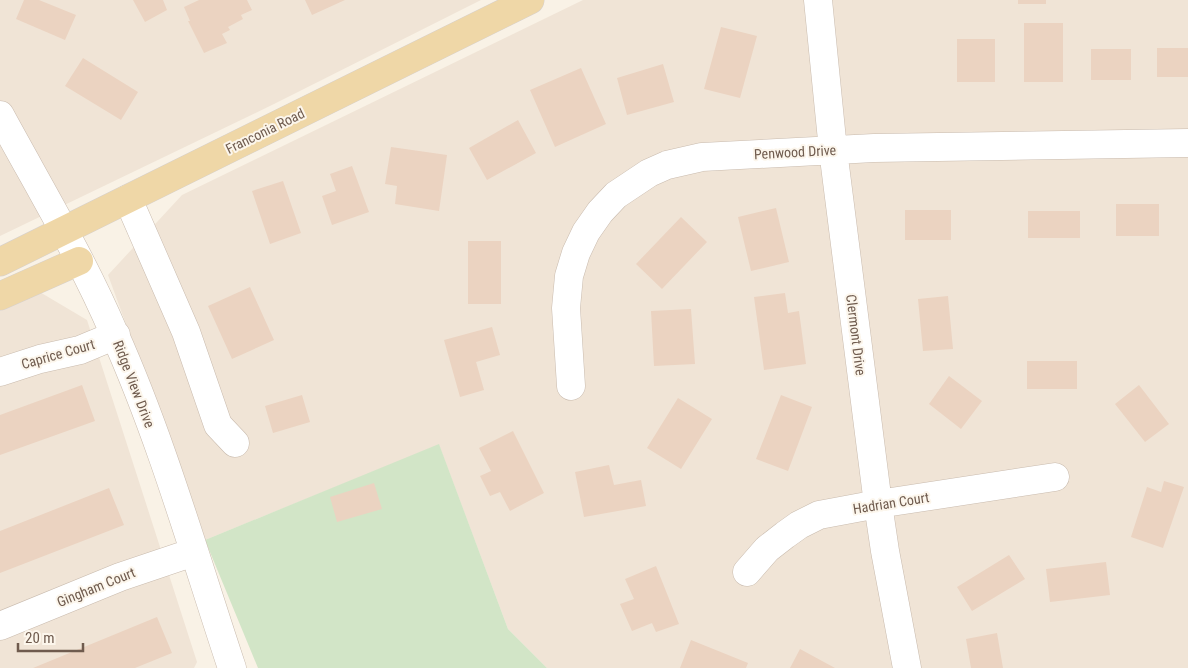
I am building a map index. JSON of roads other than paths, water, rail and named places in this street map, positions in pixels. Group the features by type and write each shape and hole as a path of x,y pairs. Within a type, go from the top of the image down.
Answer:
{"main road":[{"name":"Franconia Road","path":"0,262 530,0"},
{"path":"0,296 79,261"}],"street":[{"name":"Clermont Drive","path":"818,0 833,150 878,504 907,668"},
{"name":"Ridge View Drive","path":"0,115 98,297 116,336 154,435 232,668"},
{"name":"Penwood Drive","path":"571,386 566,308 569,276 576,253 586,232 600,212 616,195 648,173 667,165 702,157 874,148 1188,143"},
{"path":"128,199 186,332 218,425 236,443"},
{"name":"Caprice Court","path":"0,372 40,359 80,350 116,336"},
{"name":"Hadrian Court","path":"747,572 767,550 799,525 819,515 1054,477"},
{"name":"Gingham Court","path":"0,626 129,574 194,552"}]}
